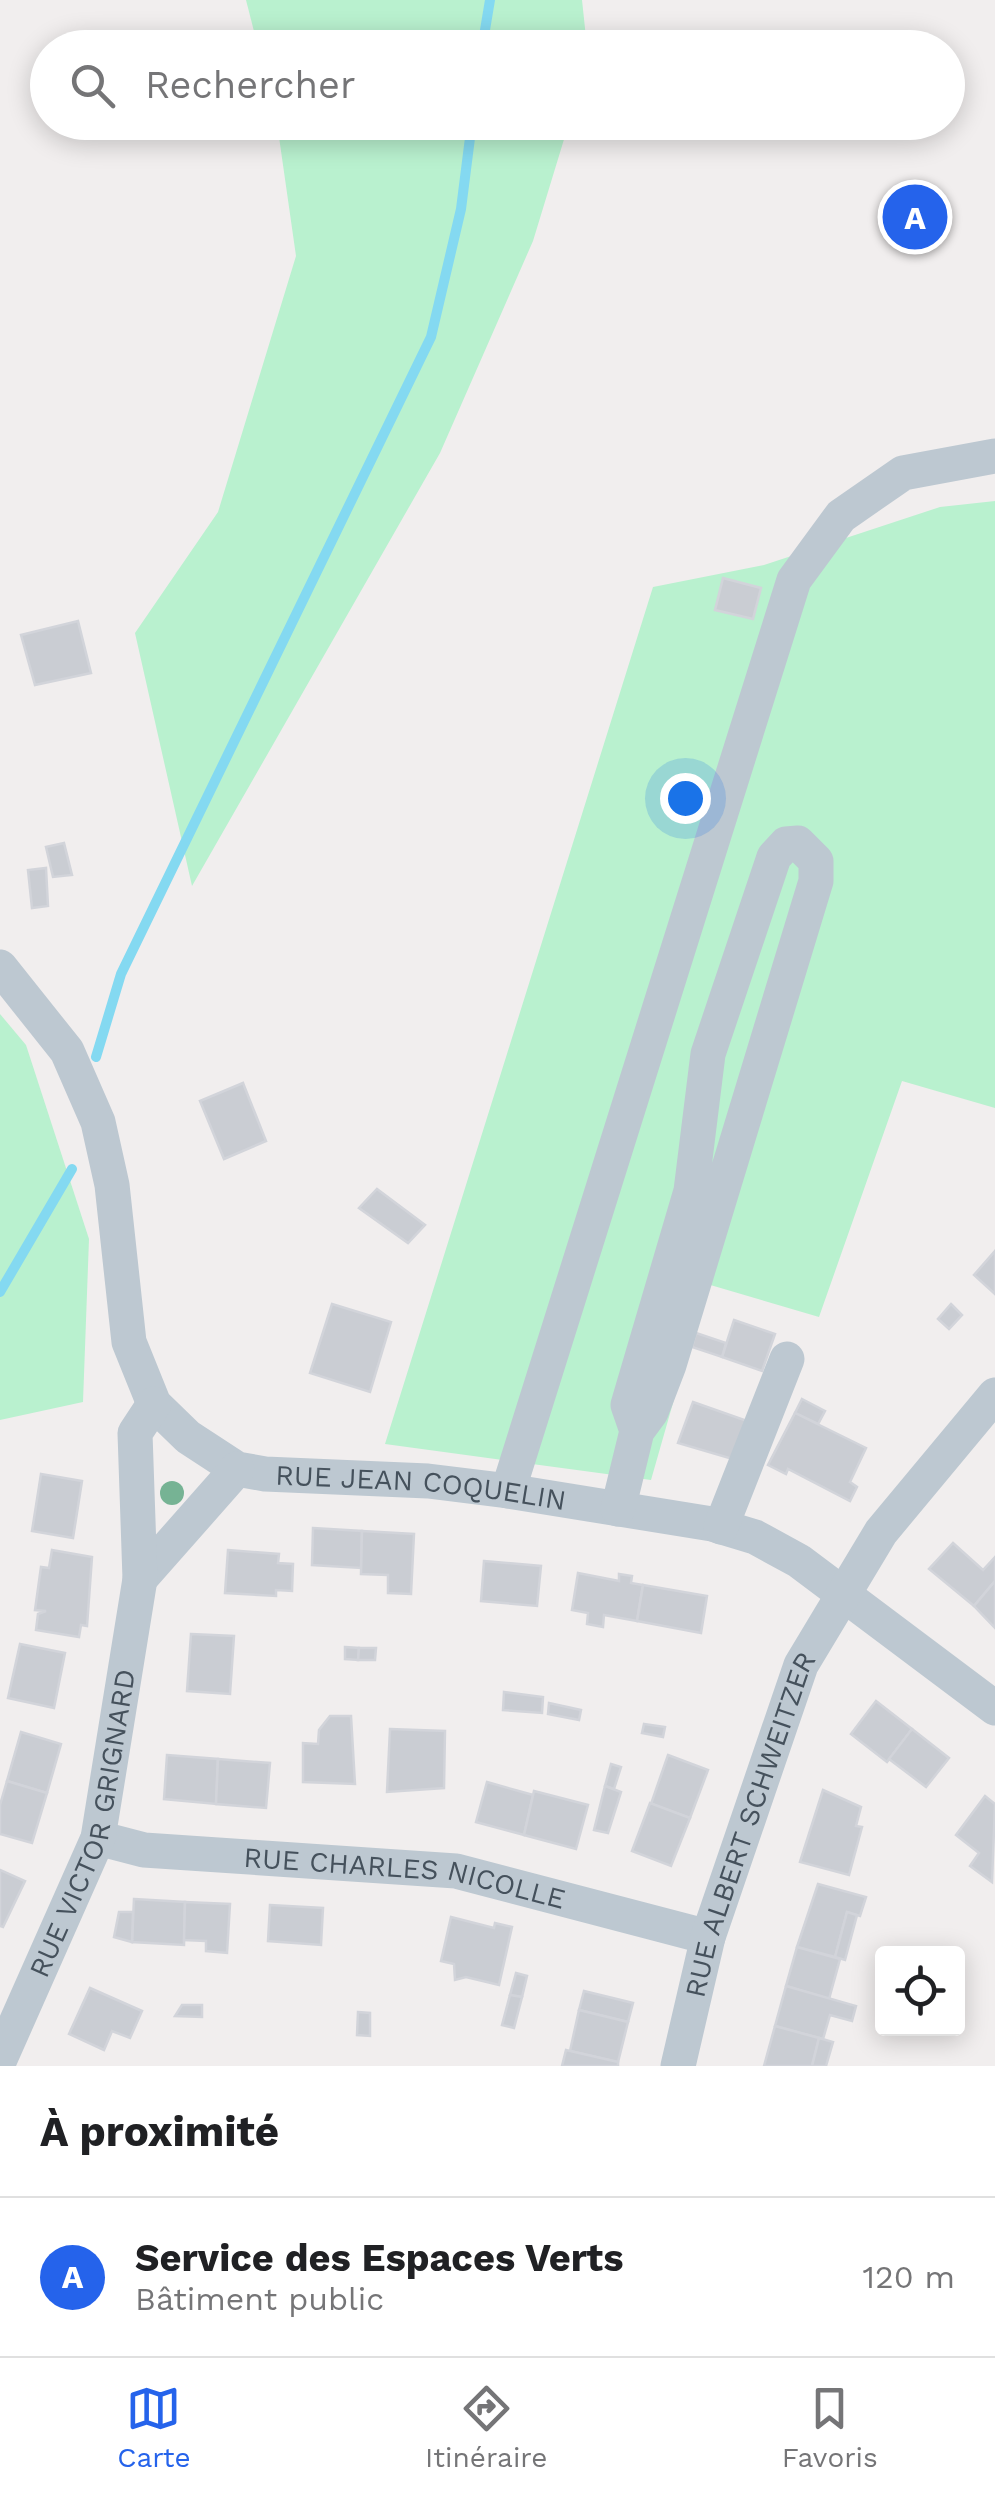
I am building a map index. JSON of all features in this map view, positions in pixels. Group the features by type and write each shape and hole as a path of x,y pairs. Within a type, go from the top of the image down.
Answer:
{"street":[{"path":"508,1491 794,580 841,516 902,473 995,456"},
{"path":"618,1509 636,1431 652,1412 669,1365 816,881 816,861 798,843 786,844 774,857 708,1054 691,1190 628,1404 636,1431"},
{"name":"RUE JEAN COQUELIN","path":"0,966 20,986 78,1070 98,1122 112,1185 129,1342 154,1404 188,1437 237,1469 508,1491 721,1526 770,1545 846,1594 995,1708"},
{"path":"721,1526 787,1359"},
{"name":"RUE ALBERT SCHWEITZER","path":"678,2066 708,1937 801,1665 881,1532 995,1395"},
{"name":"RUE VICTOR GRIGNARD","path":"0,2059 98,1838 140,1579 135,1432 154,1404"},
{"path":"140,1579 237,1469"},
{"name":"RUE CHARLES NICOLLE","path":"98,1838 144,1850 456,1871 708,1937"}],"green space":[{"path":"246,0 582,0 585,30 254,30"},
{"path":"279,140 564,140 533,241 440,453 192,886 135,633 218,512 296,256"},
{"path":"995,501 995,1108 902,1081 819,1317 707,1284 651,1480 385,1444 653,587 764,565 940,507"},
{"path":"0,1014 26,1045 89,1239 83,1402 0,1420"}],"building":[{"path":"723,578 761,588 753,619 715,610"},
{"path":"78,621 91,673 35,685 21,635"},
{"path":"64,843 72,875 53,877 46,847"},
{"path":"46,868 48,906 32,908 28,870"},
{"path":"243,1083 266,1141 224,1159 200,1101"},
{"path":"377,1189 425,1225 408,1243 359,1208"},
{"path":"995,1251 995,1294 974,1275"},
{"path":"332,1304 391,1322 370,1392 310,1373"},
{"path":"951,1304 962,1315 949,1329 938,1319"},
{"path":"734,1320 775,1334 762,1371 722,1357"},
{"path":"696,1333 726,1343 722,1357 692,1347"},
{"path":"802,1399 825,1411 818,1424 795,1413"},
{"path":"693,1402 750,1422 736,1460 678,1443"},
{"path":"795,1413 866,1448 850,1482 857,1487 850,1501 788,1469 786,1474 768,1465"},
{"path":"41,1474 82,1481 73,1538 32,1531"},
{"path":"313,1528 362,1531 361,1568 312,1565"},
{"path":"362,1531 414,1534 411,1594 388,1593 388,1575 361,1574"},
{"path":"953,1543 983,1570 995,1557 995,1581 974,1606 929,1569"},
{"path":"52,1550 92,1557 87,1626 81,1625 79,1637 36,1630 38,1614 46,1611 35,1610 41,1567 49,1568"},
{"path":"228,1550 279,1554 278,1563 293,1564 292,1591 276,1590 276,1596 225,1593"},
{"path":"484,1561 541,1566 537,1606 481,1601"},
{"path":"578,1573 619,1581 619,1574 632,1576 631,1583 643,1585 637,1621 604,1615 603,1627 587,1624 588,1613 572,1610"},
{"path":"995,1581 995,1628 974,1606"},
{"path":"643,1585 707,1596 701,1633 637,1621"},
{"path":"191,1634 234,1636 230,1694 187,1691"},
{"path":"20,1644 65,1653 54,1708 8,1698"},
{"path":"345,1647 359,1648 358,1660 345,1659"},
{"path":"359,1648 376,1648 375,1660 358,1660"},
{"path":"504,1692 543,1697 542,1713 503,1710"},
{"path":"876,1701 912,1729 887,1762 851,1734"},
{"path":"549,1703 581,1710 579,1720 548,1714"},
{"path":"330,1716 351,1716 355,1784 303,1782 303,1743 318,1744 319,1730"},
{"path":"644,1724 665,1727 663,1737 642,1733"},
{"path":"390,1729 445,1731 444,1788 387,1792"},
{"path":"912,1729 949,1758 926,1787 889,1759"},
{"path":"21,1732 61,1744 47,1793 7,1781"},
{"path":"167,1755 218,1759 216,1804 164,1799"},
{"path":"668,1755 708,1770 690,1818 651,1804"},
{"path":"218,1759 270,1763 266,1808 216,1804"},
{"path":"611,1764 621,1767 614,1789 605,1786"},
{"path":"7,1781 47,1793 32,1843 0,1834 0,1805"},
{"path":"487,1782 533,1795 524,1835 476,1822"},
{"path":"605,1786 621,1792 608,1833 594,1830"},
{"path":"823,1790 861,1807 856,1826 862,1827 849,1875 800,1862"},
{"path":"534,1791 588,1805 576,1849 524,1835"},
{"path":"985,1796 995,1804 992,1882 970,1866 979,1853 956,1835"},
{"path":"650,1803 690,1818 671,1866 632,1851"},
{"path":"0,1870 25,1881 3,1927 0,1926"},
{"path":"818,1884 866,1897 860,1916 847,1912 835,1957 797,1947"},
{"path":"134,1899 185,1902 184,1945 132,1942"},
{"path":"185,1902 230,1904 227,1953 206,1951 206,1941 184,1940"},
{"path":"270,1905 323,1908 321,1945 268,1941"},
{"path":"119,1912 133,1912 132,1942 114,1937"},
{"path":"847,1912 857,1915 845,1960 835,1957"},
{"path":"451,1917 494,1928 495,1923 512,1927 499,1985 466,1977 455,1980 454,1964 441,1961"},
{"path":"797,1947 840,1959 829,1999 786,1986"},
{"path":"516,1973 527,1976 522,1997 510,1995"},
{"path":"786,1986 856,2006 852,2021 830,2015 823,2039 775,2026"},
{"path":"90,1988 142,2011 130,2038 112,2031 104,2050 69,2034"},
{"path":"584,1991 633,2003 628,2022 579,2010"},
{"path":"510,1995 522,1997 514,2028 502,2025"},
{"path":"182,2005 202,2005 202,2017 175,2016"},
{"path":"579,2010 628,2022 618,2062 570,2051"},
{"path":"358,2012 370,2013 370,2036 357,2035"},
{"path":"775,2026 819,2038 812,2066 764,2066"},
{"path":"819,2038 833,2042 826,2066 812,2066"},
{"path":"566,2050 618,2062 618,2066 562,2066"}],"waterway":[{"path":"485,30 490,0"},
{"path":"96,1057 121,974 431,337 461,209 470,140"},
{"path":"0,1292 72,1169"}],"place":[{"name":"Service des Espaces Verts","path":"915,217"}]}
